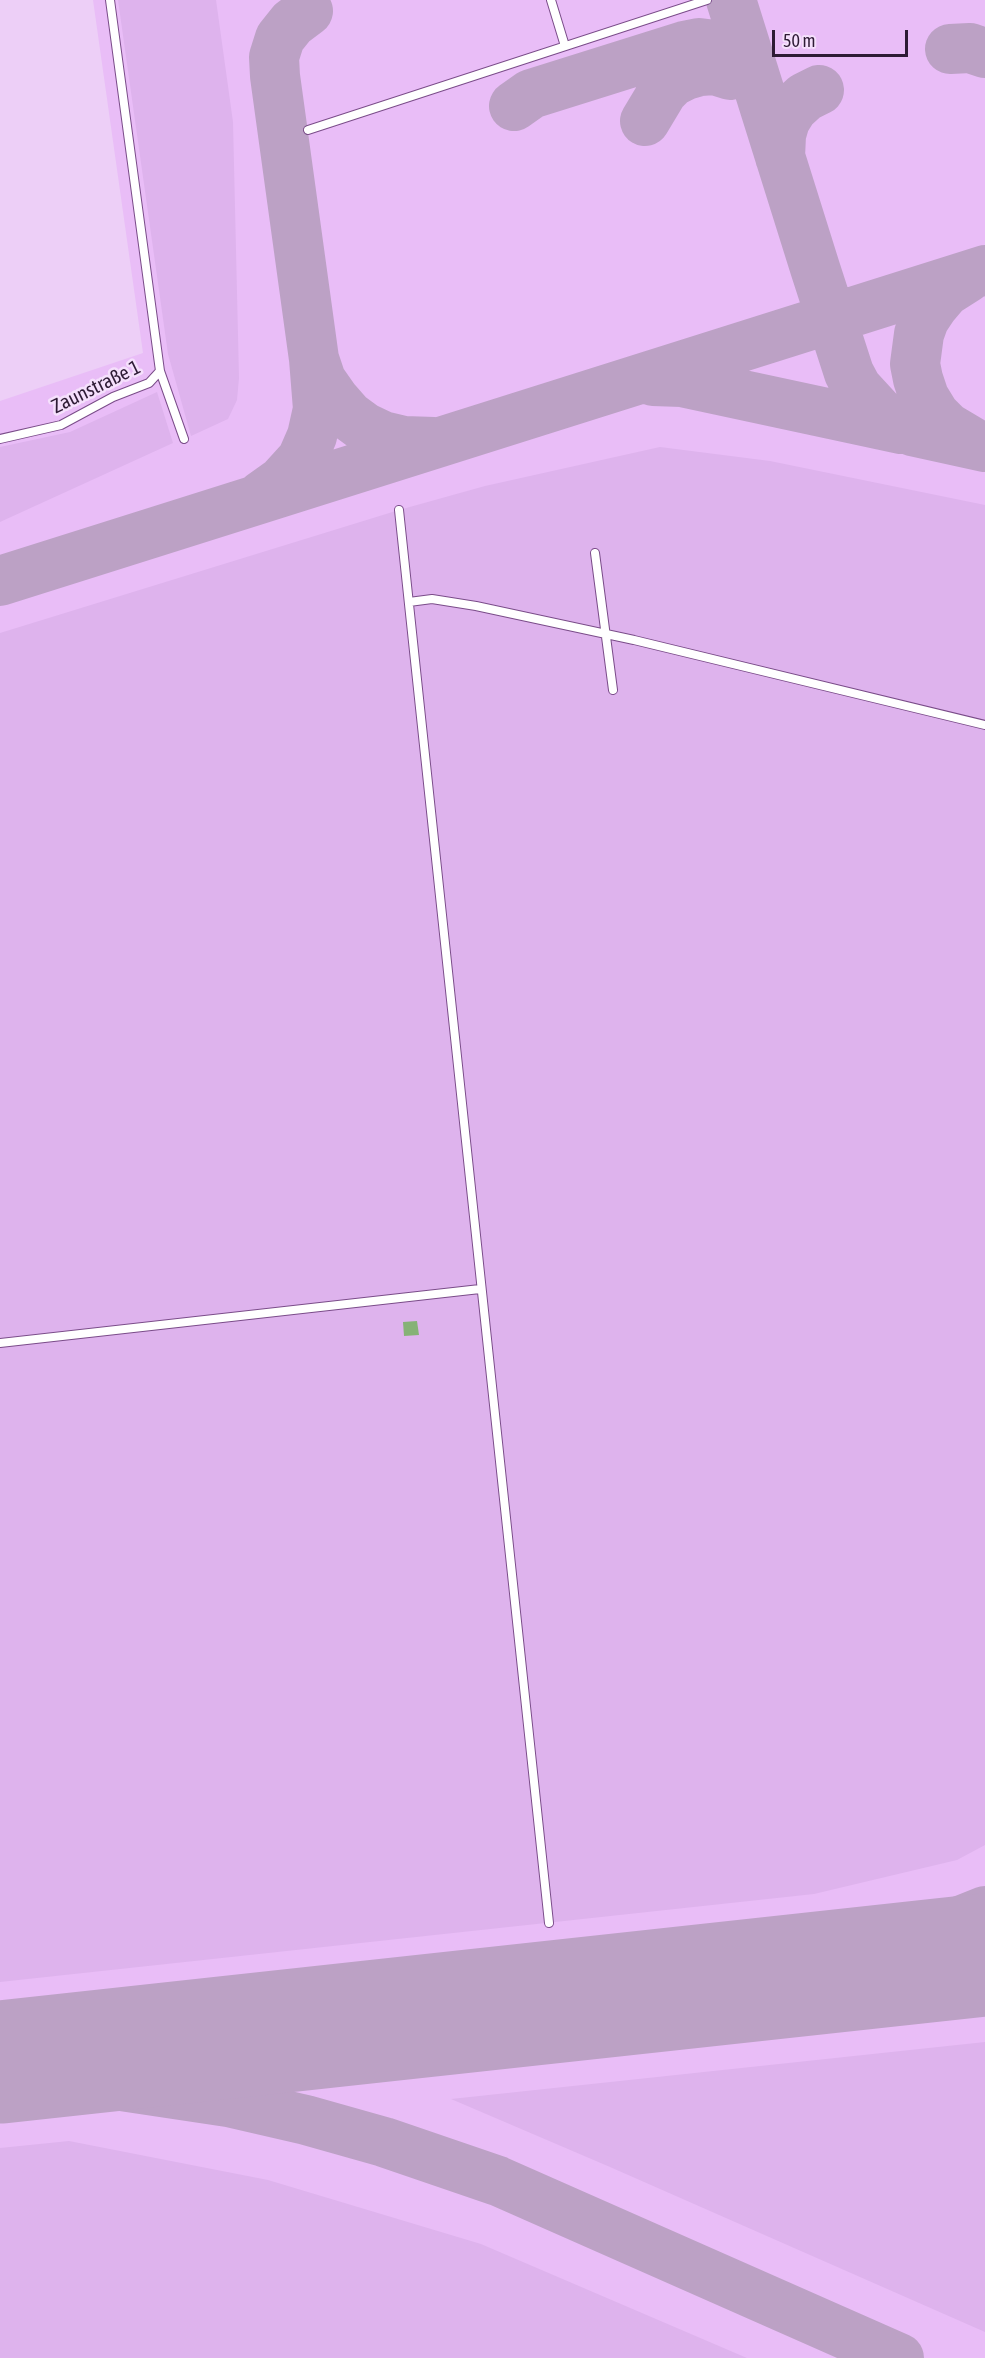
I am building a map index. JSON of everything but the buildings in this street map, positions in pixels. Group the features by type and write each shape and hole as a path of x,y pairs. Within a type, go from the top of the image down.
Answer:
{"lane":[{"name":"Zaunstraße 1","path":"0,439 61,425 113,396 148,383 160,371 111,0"},
{"path":"551,0 565,46"},
{"path":"308,130 707,0"},
{"path":"160,371 184,439"},
{"path":"399,510 549,1923"},
{"path":"595,553 613,690"},
{"path":"409,602 432,599 606,634 985,725"},
{"path":"0,1343 480,1289"}],"shaded area":[{"path":"93,0 985,0 985,2358 0,2358 0,401 143,353"},
{"path":"118,0 216,0 233,122 239,378 237,400 228,419 191,436 168,354"},
{"path":"157,392 173,443 0,522 0,447 70,432"},
{"path":"660,447 770,461 985,505 985,1845 957,1860 814,1894 0,1982 0,633 399,510 485,486"},
{"path":"985,2042 985,2332 451,2099"},
{"path":"69,2141 268,2180 481,2244 747,2358 0,2358 0,2148"}],"taxiway":[{"path":"731,0 849,373 857,388 880,413 912,431 985,447"},
{"path":"308,11 292,23 280,38 274,57 314,359"},
{"path":"514,106 531,94 699,43 715,45 729,51 741,60 755,80"},
{"path":"950,49 970,48 985,53"},
{"path":"645,121 663,91 672,82 700,71 714,70 730,75"},
{"path":"780,157 781,135 785,121 793,108 805,97 819,90"},
{"path":"0,581 985,270"},
{"path":"967,278 945,292 924,320 919,334 915,364 924,397 935,415 947,427 974,443"},
{"path":"261,496 282,481 302,459 312,436 318,409 314,359 321,380 335,400 349,416 364,427 383,436 404,441 434,442"},
{"path":"653,381 682,382 901,429"},
{"path":"782,1977 895,1947 985,1911"},
{"path":"0,2077 108,2084 228,2102 306,2120 384,2142 498,2181 899,2358"}],"runway":[{"path":"0,2062 985,1955"}]}
